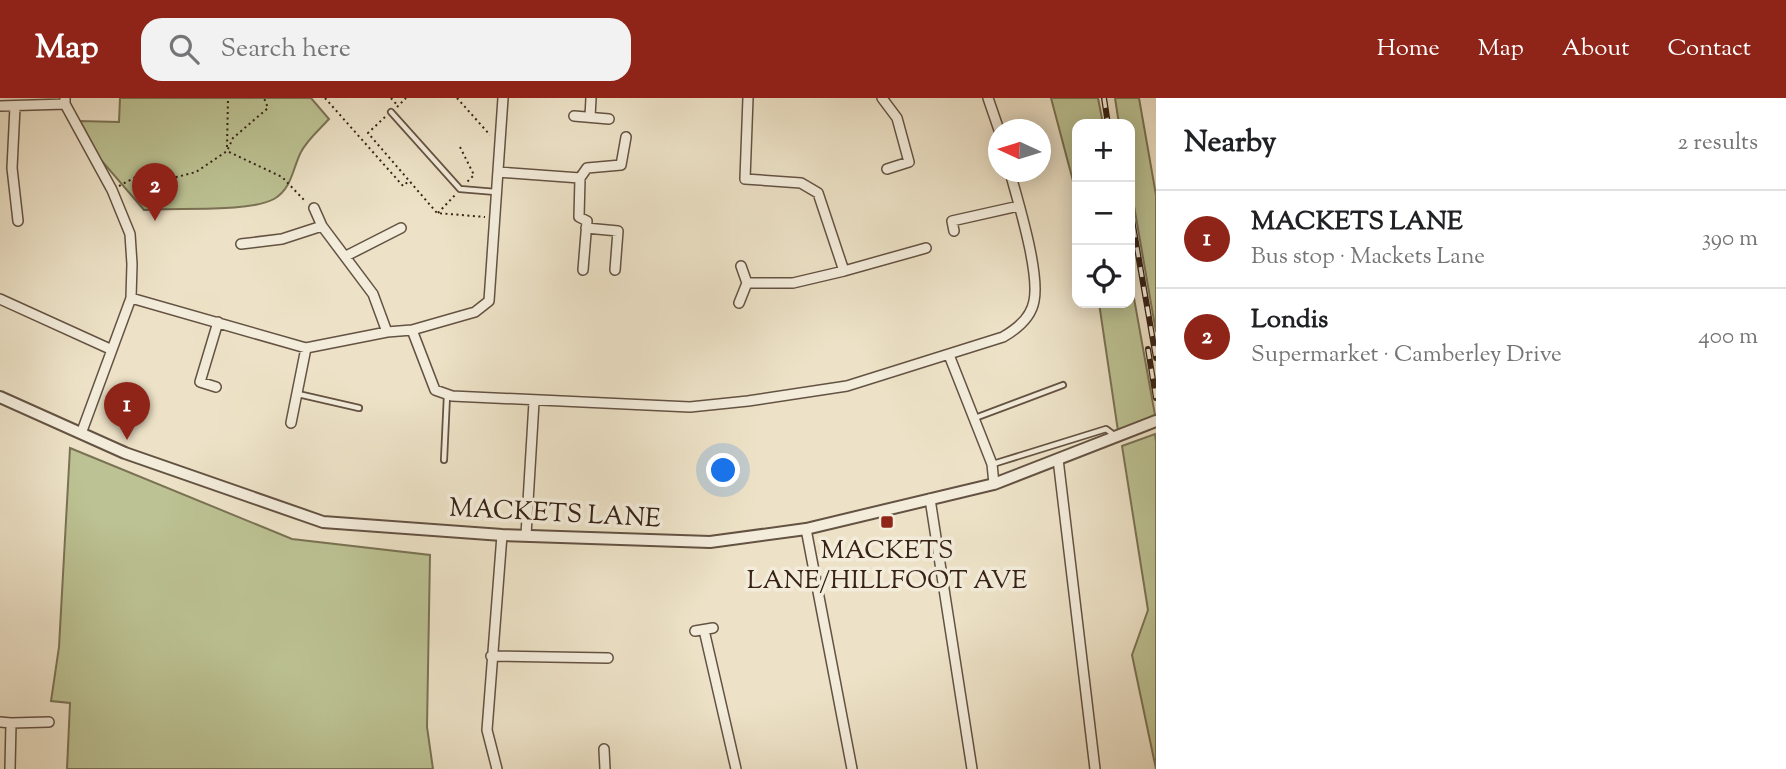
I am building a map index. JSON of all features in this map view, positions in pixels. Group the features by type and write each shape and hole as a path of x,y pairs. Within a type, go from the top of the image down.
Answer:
{"street":[{"path":"131,298 306,348 387,332 412,330 475,312 489,301 503,98"},
{"path":"590,117 591,98"},
{"path":"748,98 746,179 801,183 818,193 844,271"},
{"path":"882,98 897,118 909,162 887,169"},
{"path":"988,98 995,119"},
{"path":"0,106 15,107 65,101 112,190 130,234 131,298 82,431"},
{"path":"15,107 12,168 18,220"},
{"path":"575,116 610,119"},
{"path":"583,270 587,221 579,217 580,178 587,168 621,165 626,137"},
{"path":"498,173 580,178"},
{"path":"412,330 435,390 447,394 534,402 690,407 848,386 1003,337 1021,326 1034,301 1031,265 1013,182"},
{"path":"954,232 952,221 1019,206"},
{"path":"314,208 322,226 373,294 387,332"},
{"path":"241,244 282,240 322,226"},
{"path":"346,256 401,228"},
{"path":"586,228 618,231 615,271"},
{"path":"747,283 793,283 926,248"},
{"path":"739,303 747,283 741,266"},
{"path":"0,299 110,349"},
{"path":"216,387 200,382 218,322"},
{"path":"291,423 306,348"},
{"path":"949,355 992,464 994,484"},
{"name":"MACKETS LANE","path":"0,397 82,431 125,453 323,522 502,535 710,542 806,529 994,484 1156,421"},
{"path":"526,536 534,402"},
{"path":"1058,459 1095,769"},
{"path":"930,499 972,769"},
{"path":"806,529 852,769"},
{"path":"497,769 487,730 502,535"},
{"path":"704,630 736,769"},
{"path":"491,656 608,658"},
{"path":"0,722 49,722"},
{"path":"10,769 11,723"},
{"path":"604,749 606,769"}],"lane":[{"path":"391,112 460,189 497,192"},
{"path":"974,418 1063,385"},
{"path":"297,394 359,408"},
{"path":"444,460 447,394"},
{"name":"MACKETS LANE","path":"992,464 1106,429 1116,436"}],"path":[{"path":"227,151 228,98"},
{"path":"112,190 143,173 173,178 196,172 227,151 233,138 268,108 264,98"},
{"path":"325,98 403,186 410,181"},
{"path":"391,98 398,106"},
{"path":"459,99 500,147"},
{"path":"368,133 437,214 495,218"},
{"path":"227,151 282,177 314,208"}],"green space":[{"path":"120,98 311,98 329,119 310,139 298,158 285,190 274,199 230,208 144,210 101,160 80,121 119,122"},
{"path":"1051,98 1098,98 1102,119 1072,119 1072,177"},
{"path":"1115,98 1139,98 1156,195 1156,332 1135,212 1135,119 1118,119"},
{"path":"1135,304 1155,415 1118,431 1100,308 1135,308"},
{"path":"1155,434 1156,769 1132,655 1148,610 1122,446"},
{"path":"70,448 292,539 430,555 427,727 433,769 67,769 70,703 51,701 59,647"}],"railway":[{"path":"1104,98 1107,119"},
{"path":"1135,237 1156,358"},
{"path":"1148,349 1156,398"}],"place":[{"name":"Londis","path":"155,221"},
{"name":"MACKETS LANE","path":"127,440"},
{"name":"MACKETS LANE/HILLFOOT AVE","path":"887,522"}]}
